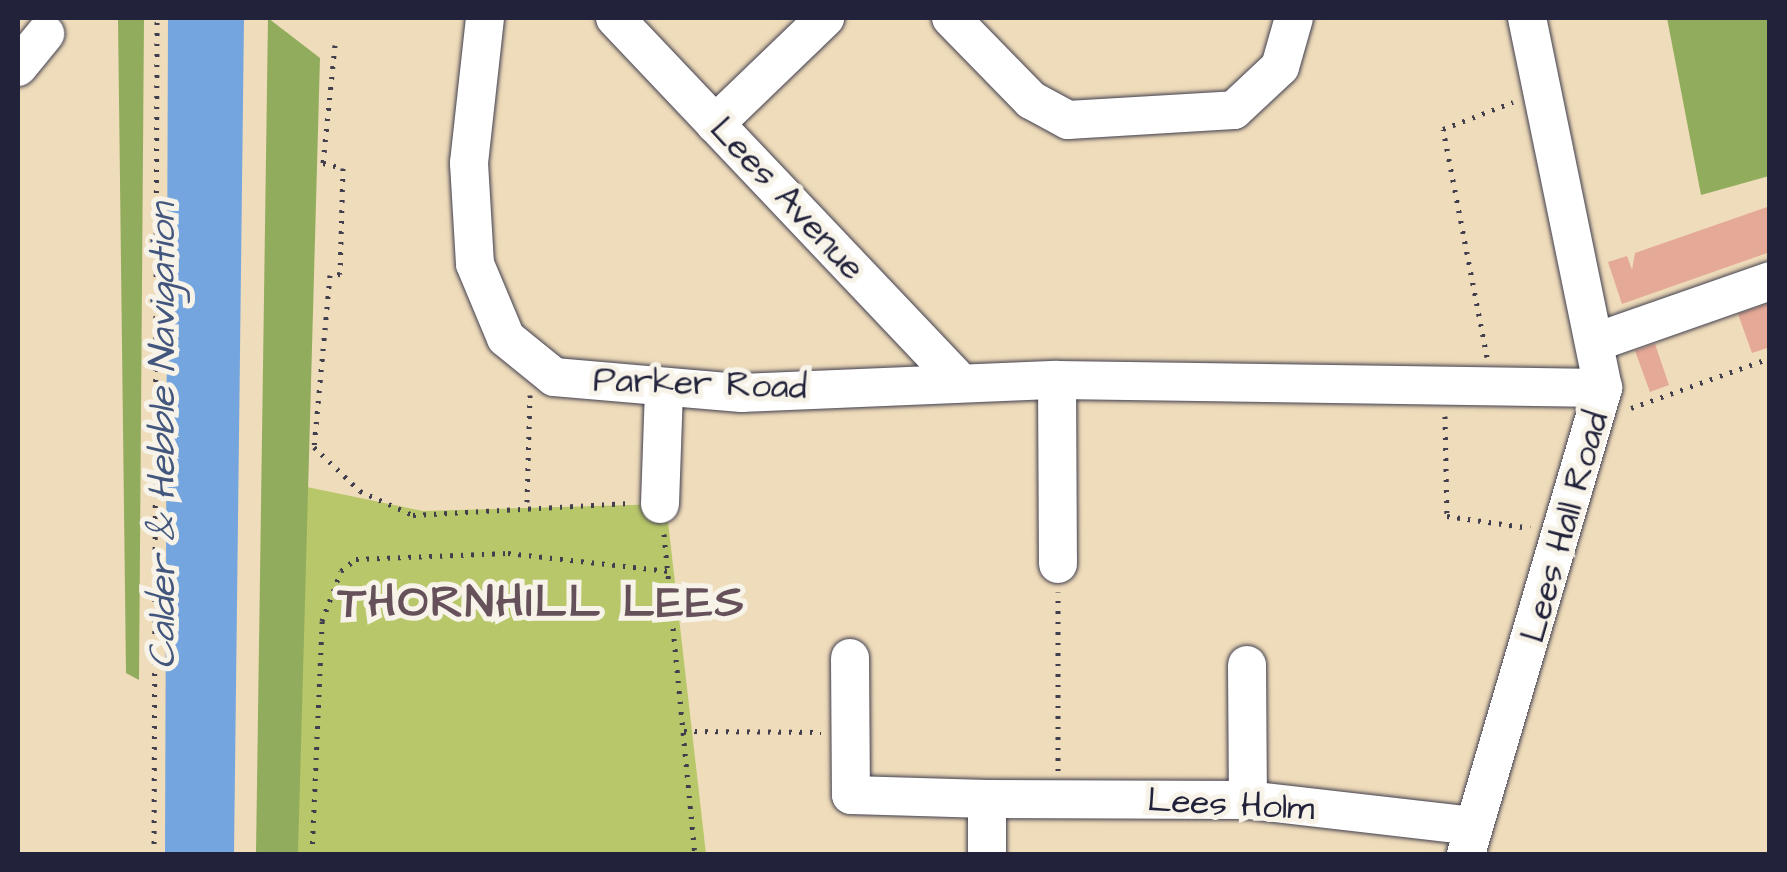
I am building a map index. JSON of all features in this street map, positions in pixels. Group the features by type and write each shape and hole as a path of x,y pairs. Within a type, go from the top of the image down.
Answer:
{"street":[{"name":"Parker Road","path":"484,18 470,163 475,264 506,338 554,377 664,390 1056,380 1492,384 1602,403"},
{"name":"Lees Avenue","path":"614,18 959,381"},
{"path":"715,124 825,18"},
{"path":"951,18 1030,100 1068,120 1234,110 1280,67 1294,18"},
{"name":"Lees Hall Road","path":"1470,840 1568,533 1602,403 1598,341 1528,18"},
{"path":"18,67 45,34"},
{"path":"1598,341 1770,281"},
{"path":"1056,380 1058,564"},
{"path":"660,504 664,390"},
{"name":"Lees Holm","path":"850,658 851,794 1248,800 1470,840"},
{"path":"1247,665 1248,800"},
{"path":"987,799 987,854"}],"path":[{"path":"154,854 158,18"},
{"path":"335,45 323,163 344,168 340,274 330,275 314,447 360,491 413,515 521,512 528,502 529,396"},
{"path":"1492,384 1443,129 1464,113 1546,94"},
{"path":"1602,403 1770,358"},
{"path":"1445,384 1447,516 1568,533"},
{"path":"528,502 660,504 695,854"},
{"path":"312,854 322,621 341,570 356,559 508,554 668,570"},
{"path":"1058,564 1058,798"},
{"path":"684,732 851,732"}],"green space":[{"path":"118,18 144,18 139,680 126,673"},
{"path":"268,18 320,58 298,854 256,854"},
{"path":"1667,18 1769,18 1769,176 1701,195"},
{"path":"302,486 423,511 666,504 706,854 298,854"}],"water":[{"path":"168,18 244,18 234,854 165,854"}],"building":[{"path":"1770,206 1770,252 1622,304 1608,262 1627,256 1632,270 1635,253"},
{"path":"1770,303 1770,347 1752,353 1738,314"},
{"path":"1655,344 1669,385 1650,392 1635,351"}],"district":[{"name":"THORNHILL LEES","path":"542,604"}],"water label":[{"name":"Calder & Hebble Navigation","path":"164,436"}]}
